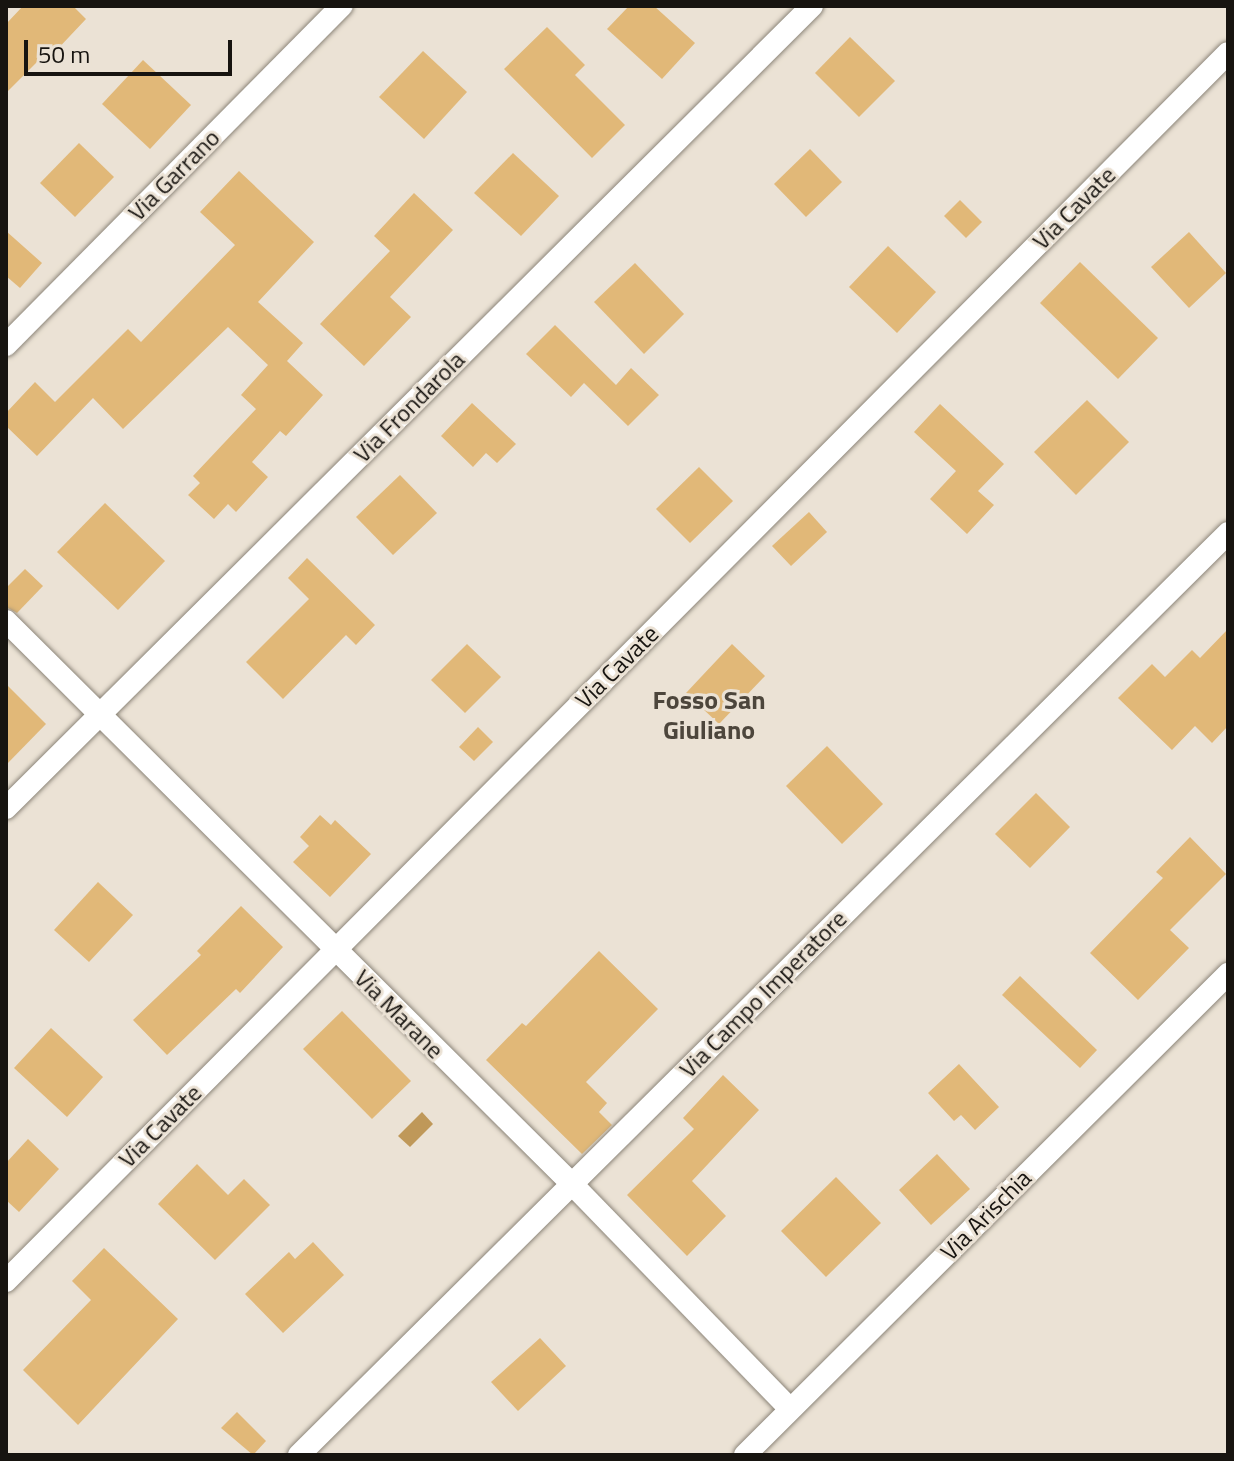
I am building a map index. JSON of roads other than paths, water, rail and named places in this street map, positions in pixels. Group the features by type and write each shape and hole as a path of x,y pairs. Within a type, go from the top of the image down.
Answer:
{"street":[{"name":"Via Garrano","path":"6,345 342,6"},
{"name":"Via Frondarola","path":"6,808 812,6"},
{"name":"Via Cavate","path":"6,1281 1228,53"},
{"name":"Via Campo Imperatore","path":"299,1455 1228,533"},
{"name":"Via Marane","path":"6,621 572,1184 790,1409"},
{"name":"Via Arischia","path":"745,1455 1228,974"}],"district":[{"name":"Fosso San Giuliano","path":"709,715"}]}
